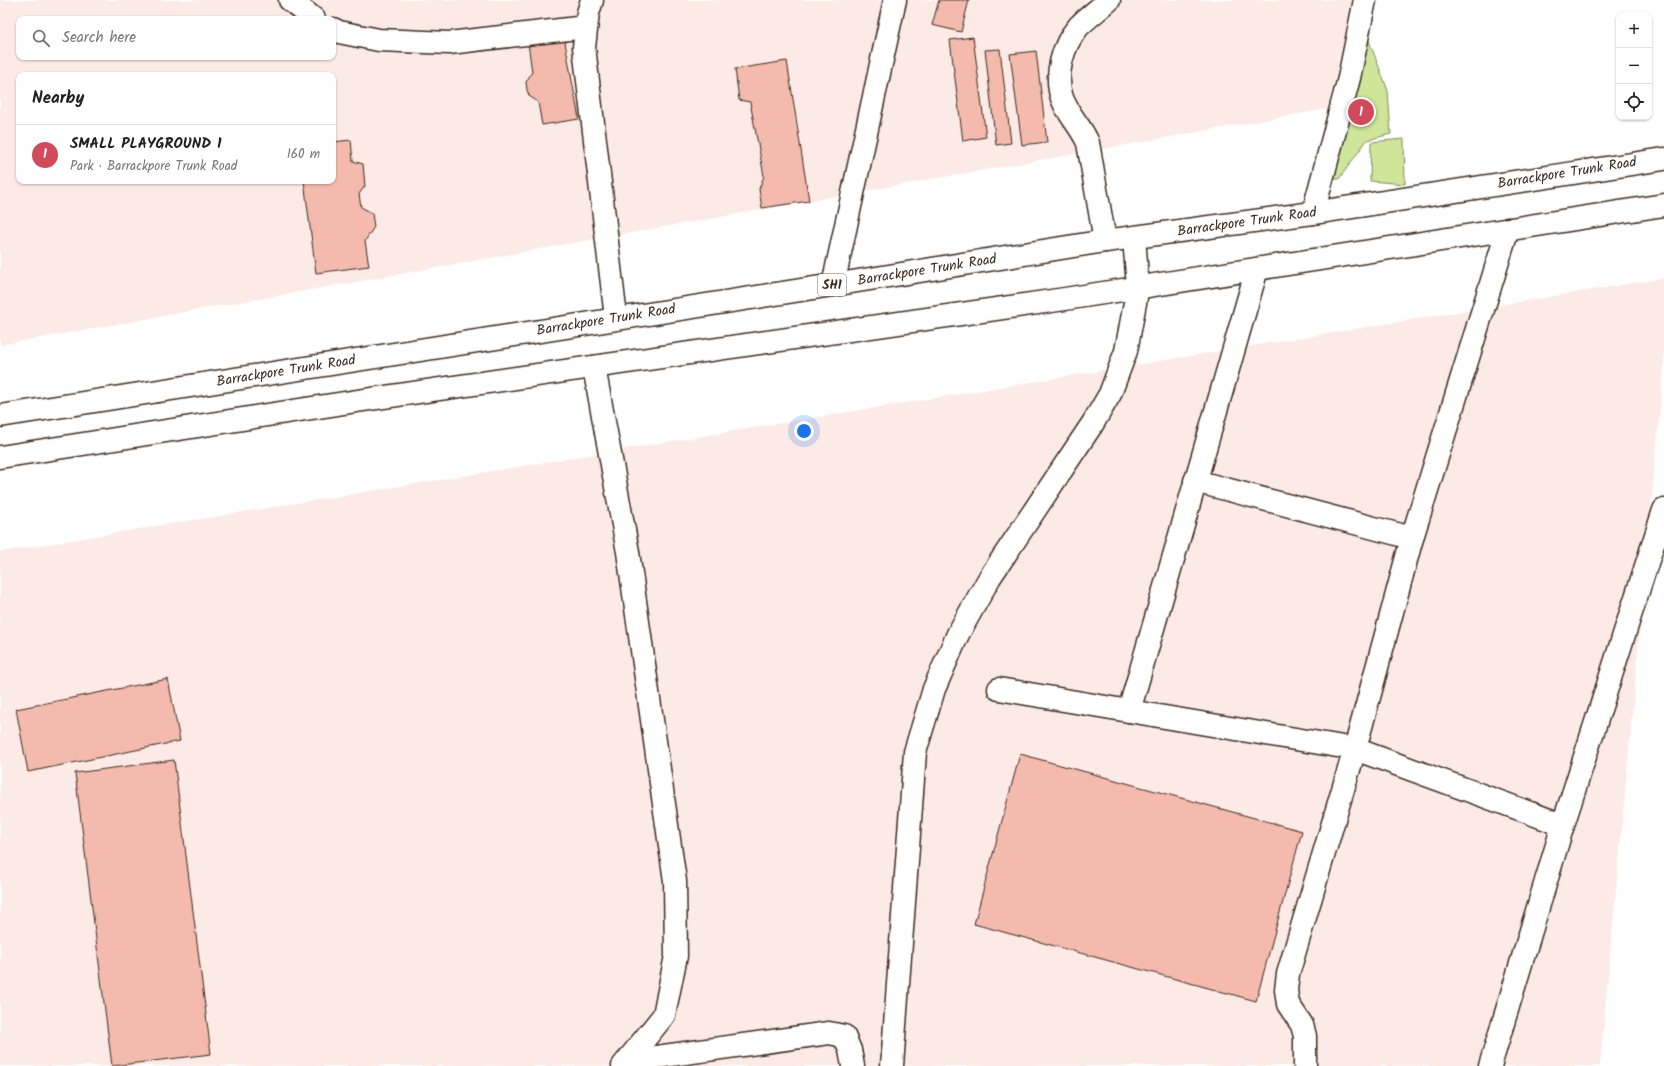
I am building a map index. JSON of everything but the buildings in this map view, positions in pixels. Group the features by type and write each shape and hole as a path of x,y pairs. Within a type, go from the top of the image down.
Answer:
{"main road":[{"path":"290,0 310,16"},
{"path":"592,0 588,13 584,47 616,318"},
{"path":"833,285 895,0"},
{"path":"1105,241 1088,143 1083,130 1068,113 1061,97 1059,74 1063,54 1078,27 1109,0"},
{"path":"1313,213 1349,78 1366,0"},
{"path":"336,30 379,40 449,43 586,27"},
{"name":"Barrackpore Trunk Road","path":"0,416 1105,241 1313,213 1664,159"},
{"path":"0,457 357,401 1257,269 1664,204"},
{"path":"1305,1066 1305,1036 1302,1025 1288,1004 1286,990 1288,974 1356,749 1412,538 1508,229"},
{"path":"892,1066 915,752 934,689 958,634 990,577 1093,423 1110,394 1126,351 1138,287 1134,238"},
{"path":"1129,711 1257,269"},
{"path":"594,367 628,552 675,881 676,956 664,1015 624,1066"},
{"path":"1195,481 1412,538"},
{"path":"1490,1066 1563,825 1664,510"},
{"path":"999,689 1356,749 1563,825"},
{"path":"634,1066 642,1059 829,1033 844,1036 850,1050 853,1066"}],"shaded area":[{"path":"0,0 1357,0 1327,109 0,345"},
{"path":"1664,278 1664,365 1600,1066 0,1066 0,552"}],"green space":[{"path":"1359,14 1388,91 1391,134 1367,140 1339,179 1322,179"},
{"path":"1404,139 1405,184 1370,181 1371,142"}],"place":[{"name":"SMALL PLAYGROUND 1","path":"1361,112"}]}
